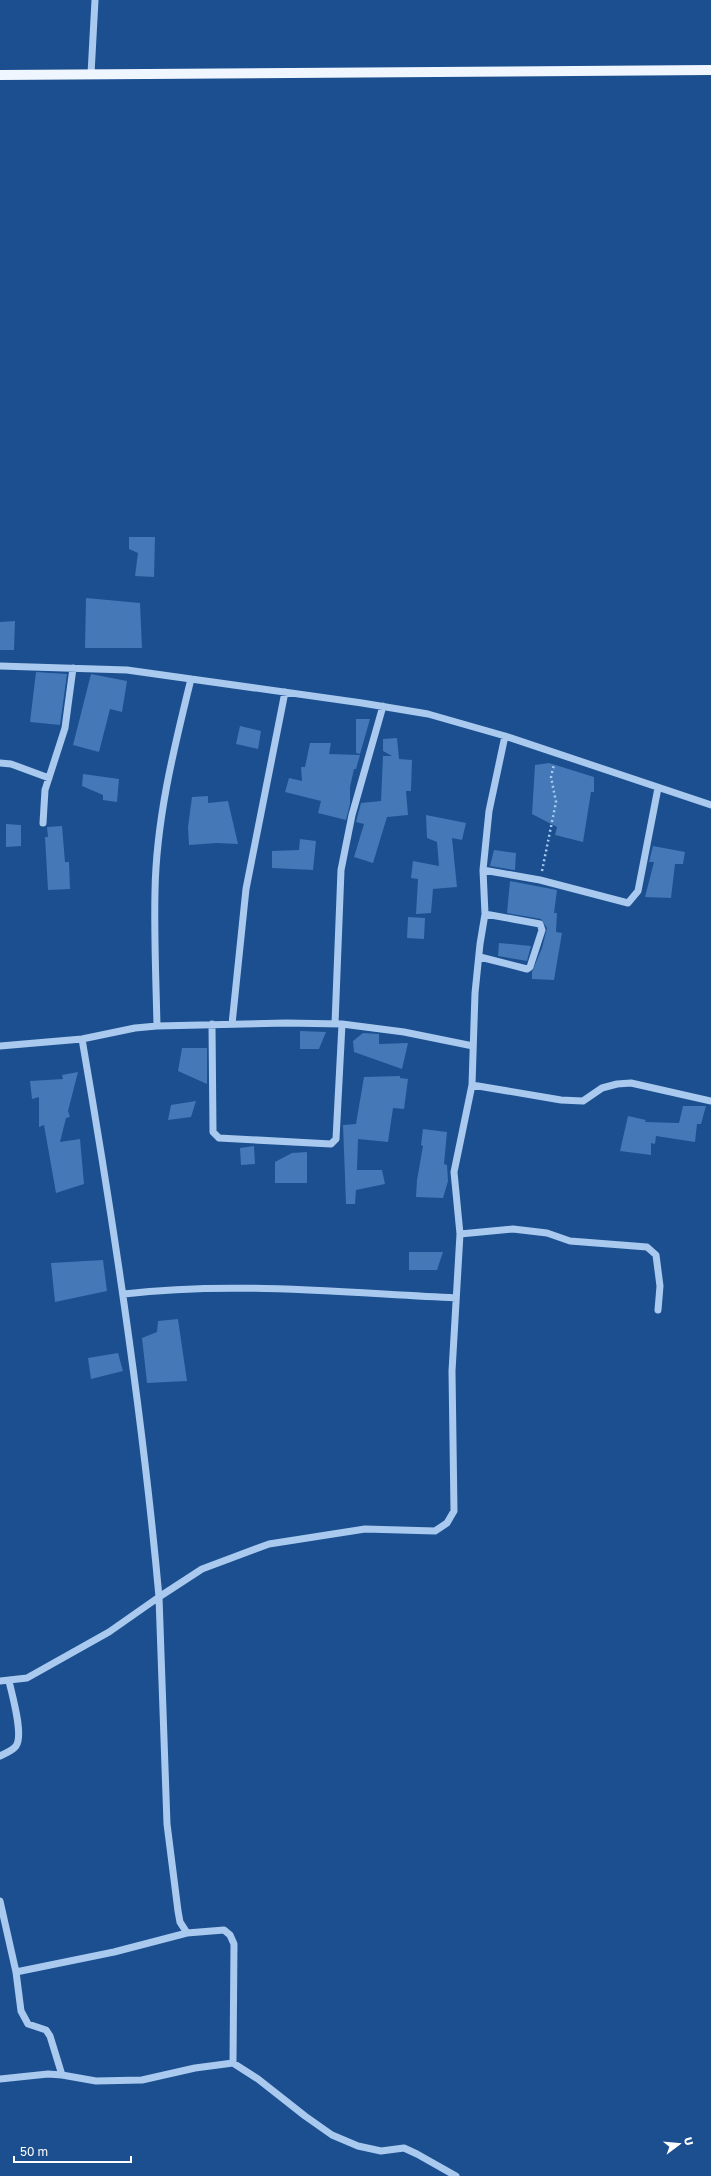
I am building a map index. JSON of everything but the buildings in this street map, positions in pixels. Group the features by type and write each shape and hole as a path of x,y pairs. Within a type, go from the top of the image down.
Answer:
{"main road":[{"path":"0,75 711,70"}],"street":[{"path":"91,74 95,0"},
{"path":"0,666 127,670 383,706 428,714 506,736 711,805"},
{"path":"43,823 45,790 65,728 73,668"},
{"path":"157,1026 155,891 158,850 175,743 191,679"},
{"path":"232,1024 246,889 285,692"},
{"path":"212,1024 213,1132 215,1136 219,1138 330,1144 336,1139 341,870 352,815 383,706"},
{"path":"0,1681 27,1678 103,1636 202,1568 269,1544 365,1529 435,1531 448,1523 454,1511 452,1371 460,1234 454,1172 472,1085 475,993 485,914 482,870 489,811 506,736"},
{"path":"0,763 11,764 49,778"},
{"path":"482,870 540,880 628,902 634,898 638,891 658,788"},
{"path":"480,957 527,969 530,967 542,930 540,924 485,914"},
{"path":"0,1046 82,1039 135,1028 157,1026 212,1024 339,1024 404,1032 473,1046"},
{"path":"82,1039 124,1294 148,1478 159,1597 167,1824 180,1922 187,1933"},
{"path":"472,1085 561,1100 583,1100 602,1088 617,1084 631,1083 711,1101"},
{"path":"460,1234 513,1229 547,1233 570,1241 647,1248 656,1255 660,1286 658,1310"},
{"path":"124,1294 165,1289 293,1289 456,1298"},
{"path":"0,1756 9,1752 17,1745 19,1732 9,1681"},
{"path":"0,1901 16,1972 21,2011 28,2024 46,2030 50,2036 62,2075"},
{"path":"16,1972 114,1952 187,1933 224,1930 230,1934 234,1944 233,2063"},
{"path":"0,2079 62,2075 96,2081 142,2080 195,2068 233,2063 258,2079 332,2135 358,2146 381,2151 404,2148 456,2176"}],"path":[{"path":"540,880 556,802 551,777 556,754"}]}
